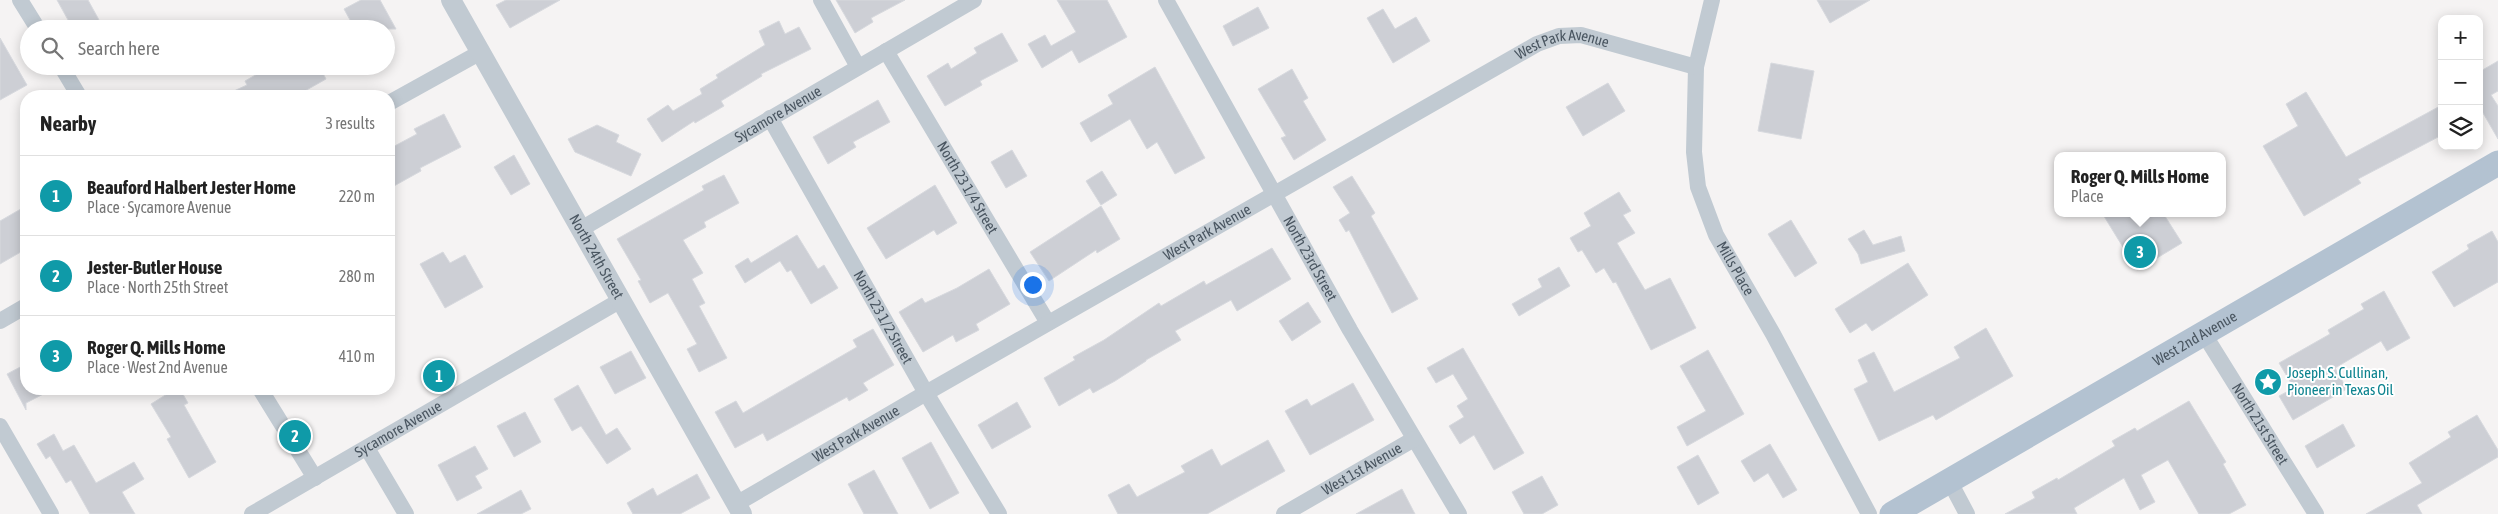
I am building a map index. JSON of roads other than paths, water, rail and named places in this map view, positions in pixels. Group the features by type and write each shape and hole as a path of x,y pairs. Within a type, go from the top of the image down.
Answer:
{"main road":[{"name":"West 2nd Avenue","path":"1892,514 2498,163"}],"street":[{"path":"20,0 32,20"},
{"name":"North 24th Street","path":"450,0 739,509"},
{"path":"821,0 858,67"},
{"name":"Sycamore Avenue","path":"581,229 974,0"},
{"name":"North 23rd Street","path":"1166,0 1414,439 1459,514"},
{"name":"Mills Place","path":"1712,0 1696,67 1694,152 1698,187 1716,235 1773,334 1869,514"},
{"name":"West Park Avenue","path":"739,509 926,392 1537,44 1559,36 1580,35 1696,67"},
{"name":"North 23 1/4 Street","path":"886,51 1048,323"},
{"path":"395,100 480,52"},
{"path":"66,75 75,90"},
{"name":"North 23 1/2 Street","path":"770,118 926,392 999,514"},
{"name":"Sycamore Avenue","path":"252,514 621,300"},
{"path":"0,321 20,309"},
{"name":"North 21st Street","path":"2204,334 2316,514"},
{"path":"264,395 315,478"},
{"path":"0,426 51,514"},
{"name":"West 1st Avenue","path":"1284,514 1414,439"},
{"path":"367,448 406,514"},
{"path":"1950,482 1967,514"}],"place":[{"name":"Roger Q. Mills Home","path":"2140,252"},
{"name":"Beauford Halbert Jester Home","path":"439,376"},
{"name":"Joseph S. Cullinan, Pioneer in Texas Oil","path":"2268,382"},
{"name":"Jester-Butler House","path":"295,436"}]}
